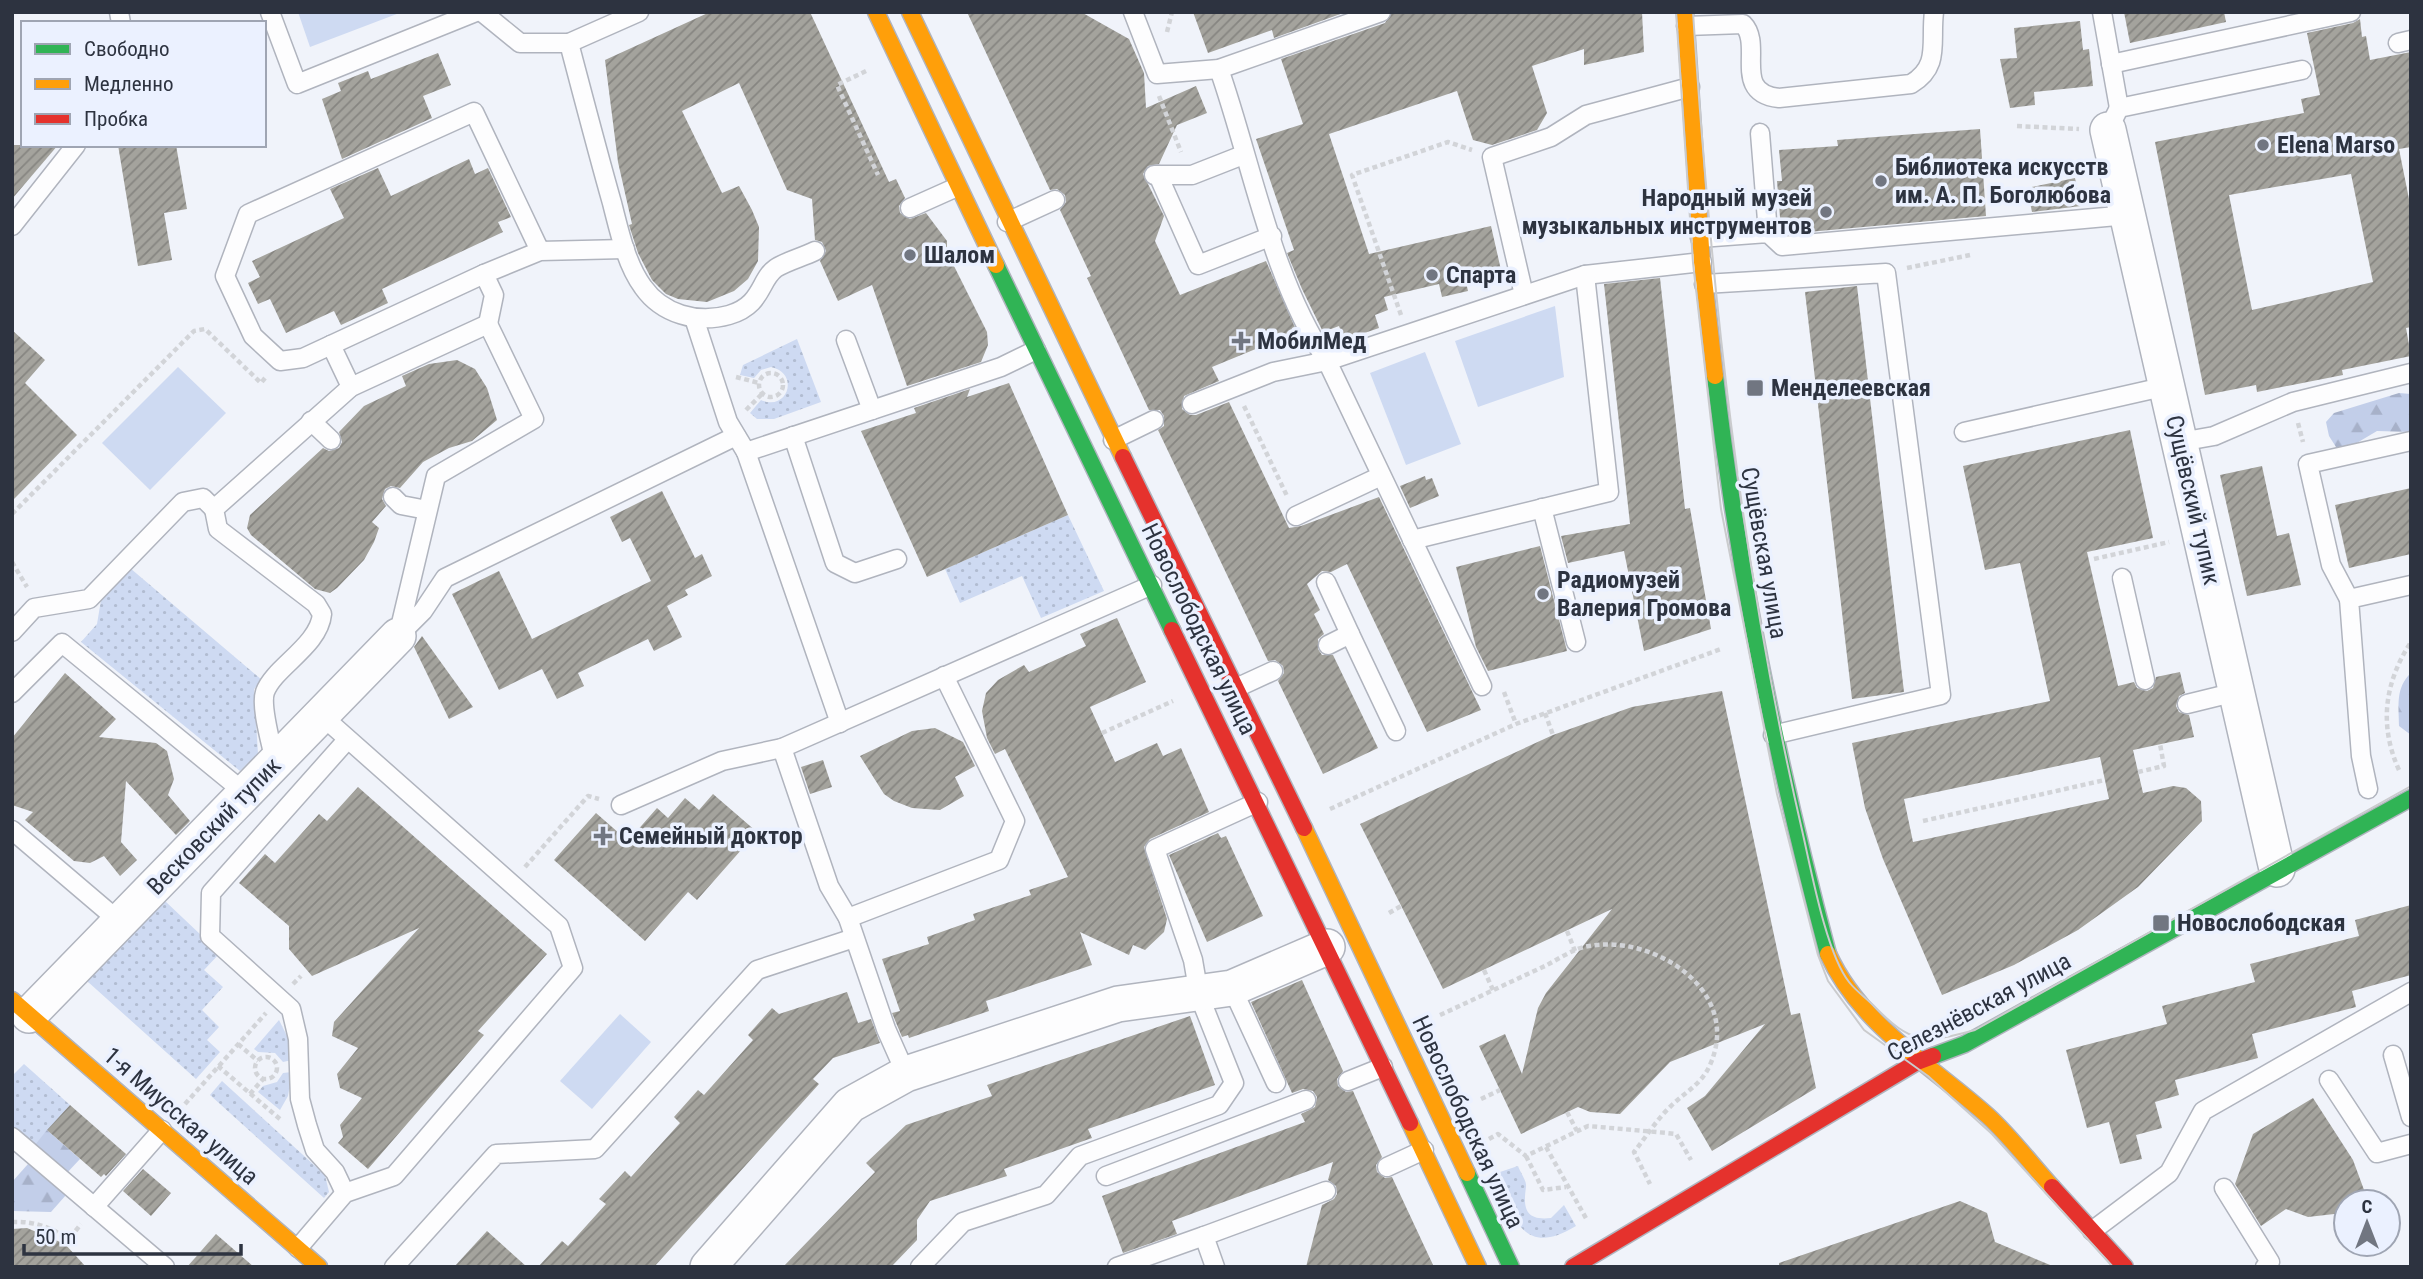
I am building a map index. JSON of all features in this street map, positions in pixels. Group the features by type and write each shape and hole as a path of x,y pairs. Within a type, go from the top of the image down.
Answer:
{"main road":[{"name":"Новослободская улица","path":"876,12 957,187 1258,802 1478,1267"},
{"name":"Новослободская улица","path":"910,12 1007,222 1236,688 1511,1267"},
{"name":"Сущёвская улица","path":"1685,19 1704,284 1730,506 1773,735 1811,897 1831,964 1855,999 1917,1062 1947,1081 1989,1117 2125,1267"},
{"name":"Селезнёвская улица","path":"1573,1267 1917,1062 1965,1044 2411,797"},
{"name":"1-я Миусская улица","path":"21,1008 319,1267"}],"street":[{"name":"Сущёвский тупик","path":"2114,119 2128,215 2277,869"},
{"name":"Весковский тупик","path":"21,1008 120,922 398,636"},
{"path":"708,1267 850,1105 906,1074 1118,1004 1215,992 1327,947"}],"lane":[{"path":"270,12 297,84 477,12"},
{"path":"482,12 520,43 569,43 639,12"},
{"path":"1133,12 1157,74 1219,69 1381,12"},
{"path":"1685,19 1743,24 1749,32 1754,84 1760,92 1779,98 1911,84 1921,78 1934,58 1934,12"},
{"path":"2102,12 2111,64 2114,119 2302,70"},
{"path":"2111,64 2351,12"},
{"path":"569,43 625,248 641,286 652,297 664,307 694,318 731,315 749,305 762,292 774,269 815,251"},
{"path":"1219,69 1237,121 1243,155 1304,327 1327,361 1482,687"},
{"path":"1524,295 1492,157 1551,137 1586,115 1690,87"},
{"path":"540,251 474,111 248,214 225,276 253,336 280,361 303,358 540,251 553,248 625,248"},
{"path":"1760,133 1768,233 1782,246 2128,215"},
{"path":"12,226 74,147"},
{"path":"1243,155 1192,175 1156,175 1198,265 1272,236"},
{"path":"910,208 957,187"},
{"path":"1007,222 1055,200"},
{"path":"1700,238 1768,233"},
{"path":"1192,404 1273,372 1327,361 1585,275 1702,262"},
{"path":"1704,284 1886,273 1941,695 1773,735"},
{"path":"398,636 436,476 534,419 488,324 494,295 484,274"},
{"path":"1412,540 1609,492 1585,275"},
{"path":"694,318 728,422 746,452 840,723"},
{"path":"214,509 351,387 488,324"},
{"path":"846,340 872,410"},
{"path":"331,345 351,387"},
{"path":"746,452 1001,367 1036,350"},
{"path":"2180,442 2214,436 2293,402 2411,373"},
{"path":"1964,432 2167,386"},
{"path":"1113,440 1154,420"},
{"path":"311,421 331,440"},
{"path":"398,636 423,611 445,578 736,436"},
{"path":"793,436 835,563 855,573 897,559"},
{"path":"2368,789 2361,756 2349,599 2330,565 2308,464 2411,441"},
{"path":"1296,516 1381,476"},
{"path":"393,497 401,505 427,510"},
{"path":"12,632 34,608 89,599 183,502 203,498 214,509 218,529 316,604 322,614 318,631 265,692 265,708 275,762"},
{"path":"1542,508 1576,642"},
{"path":"2122,578 2145,680"},
{"path":"1326,582 1396,731"},
{"path":"621,805 722,761 782,748 1152,585"},
{"path":"2349,599 2411,585"},
{"path":"1328,645 1350,634"},
{"path":"12,693 62,643 245,793"},
{"path":"1236,688 1273,671"},
{"path":"848,918 999,860 1015,821 944,676"},
{"path":"2187,704 2236,692"},
{"path":"298,1248 345,1193 394,1176 573,968 559,926 321,715"},
{"path":"345,1193 335,1172 315,1150 300,1099 295,1018 291,1009 210,936 211,893 347,740"},
{"path":"782,748 829,886 848,918 886,1029 906,1074"},
{"path":"1258,802 1156,849 1193,960 1276,1083"},
{"path":"12,830 120,922"},
{"path":"394,1267 496,1154 596,1149 757,970 854,938"},
{"path":"920,1267 963,1222 1046,1195 1080,1156 1219,1105 1234,1083 1215,992"},
{"path":"2092,1231 2168,1173 2203,1111 2411,992"},
{"path":"2393,1055 2411,1117"},
{"path":"1348,1082 1383,1067"},
{"path":"2329,1080 2377,1153 2411,1144"},
{"path":"1106,1176 1306,1100"},
{"path":"94,1207 162,1130"},
{"path":"12,1137 165,1267"},
{"path":"1387,1167 1424,1150"},
{"path":"2224,1188 2270,1262 2265,1267"},
{"path":"1117,1267 1326,1191"},
{"path":"1204,1236 1215,1267"}],"path":[{"path":"872,68 837,85 878,175"},
{"path":"1157,74 1160,103 1192,175"},
{"path":"2017,126 2114,119"},
{"path":"1408,334 1352,175 1448,142 1492,157"},
{"path":"12,514 194,331 205,329 261,383 280,361"},
{"path":"773,373 780,378 782,387 777,395 766,396 759,387 760,381 764,375 773,373"},
{"path":"1235,387 1296,516"},
{"path":"2293,402 2308,464"},
{"path":"2094,559 2177,540"},
{"path":"12,562 25,578 34,608"},
{"path":"2400,772 2390,750 2386,705 2390,683 2411,642"},
{"path":"1326,811 1545,713 1721,649"},
{"path":"1102,733 1174,701"},
{"path":"1545,713 1553,735"},
{"path":"2138,772 2164,766 2160,744"},
{"path":"1923,821 2105,780"},
{"path":"510,884 588,796 621,805"},
{"path":"1389,913 1401,906"},
{"path":"1567,930 1575,951"},
{"path":"1440,1015 1586,946 1616,944 1677,964 1692,976 1713,1008 1716,1046 1701,1081 1671,1105 1634,1152 1656,1194"},
{"path":"1483,970 1493,990"},
{"path":"185,1104 279,998"},
{"path":"238,1044 258,1061 271,1059 276,1067 273,1076 263,1079 250,1094"},
{"path":"258,1061 256,1071 263,1079"},
{"path":"218,1066 315,1150"},
{"path":"1481,1099 1500,1090"},
{"path":"1567,1112 1577,1131"},
{"path":"1526,1156 1588,1126 1676,1134 1696,1168"},
{"path":"1499,1134 1526,1156 1543,1189 1566,1187"},
{"path":"1545,1147 1593,1231"},
{"path":"12,1222 30,1221 54,1229 68,1239"}],"shaded area":[{"path":"298,12 402,12 310,47"},
{"path":"1555,306 1564,377 1478,407 1455,341"},
{"path":"797,339 821,402 774,419 757,419 750,413 761,400 778,401 784,396 788,383 780,371 771,367 761,370 754,378 740,375 743,365"},
{"path":"1425,352 1461,444 1406,465 1370,373"},
{"path":"178,367 226,413 150,490 102,443"},
{"path":"1068,515 1104,591 1041,618 1022,576 960,603 945,569"},
{"path":"130,568 262,680 254,689 258,754 240,771 81,642 97,624 102,594"},
{"path":"165,901 220,953 204,970 223,987 202,1010 219,1027 207,1040 220,1052 196,1079 87,981"},
{"path":"620,1014 651,1042 592,1109 560,1081"},
{"path":"279,1020 289,1040 292,1060 283,1062 275,1053 258,1052 254,1049"},
{"path":"24,1064 70,1105 33,1147 12,1129 12,1076"},
{"path":"292,1072 288,1096 280,1110 258,1092 263,1086 277,1082 283,1073"},
{"path":"222,1081 325,1175 329,1192 324,1198 210,1095"},
{"path":"1518,1166 1525,1182 1528,1212 1536,1217 1551,1218 1564,1205 1576,1226 1558,1235 1543,1238 1531,1235 1522,1228 1514,1218 1494,1174"}],"green space":[{"path":"2399,393 2411,394 2411,432 2377,431 2350,447 2336,447 2329,436 2326,422 2334,413"},
{"path":"2411,673 2411,735 2399,726 2399,704 2402,685"},
{"path":"47,1130 80,1159 65,1175 33,1147"},
{"path":"28,1164 66,1195 51,1212 12,1211 12,1182"}],"building":[{"path":"710,12 810,12 889,182 896,179 905,198 899,206 900,213 910,219 926,213 947,241 947,252 987,332 988,345 981,362 907,386 872,285 838,301 820,261 826,251 822,242 815,240 812,199 787,190 739,83 682,111 722,193 739,186 752,210 759,227 758,261 748,279 734,291 707,302 678,299 666,294 652,280 638,253 629,225 632,224 618,162 605,60"},
{"path":"967,12 1081,12 1129,39 1144,73 1146,108 1196,86 1207,113 1177,125 1159,164 1148,166 1143,174 1164,216 1155,241 1180,295 1266,261 1297,332 1212,367 1219,381 1184,396 1182,409 1190,415 1196,415 1229,402 1289,528 1379,497 1481,710 1427,732 1347,564 1331,572 1322,571 1307,584 1320,610 1314,614 1324,634 1318,639 1318,649 1322,655 1333,655 1378,748 1323,774 1278,681 1284,673 1283,666 1275,660 1268,661 1158,430 1164,426 1164,416 1160,410 1149,410 1087,278 1091,276 1060,210 1066,202 1065,195 1057,189 1050,190"},
{"path":"1193,12 1346,12 1274,38 1272,30 1208,53"},
{"path":"1392,12 1642,12 1644,52 1584,65 1584,49 1532,66 1547,113 1537,130 1492,145 1473,140 1457,91 1329,134 1369,254 1491,226 1501,270 1465,278 1468,291 1442,297 1439,284 1384,297 1388,310 1375,315 1379,328 1344,340 1339,326 1323,332 1302,289 1287,253 1294,250 1256,139 1303,124 1281,59 1385,23"},
{"path":"2124,12 2224,12 2226,22 2130,43"},
{"path":"2360,19 2362,37 2366,36 2370,60 2411,52 2411,147 2399,149 2411,209 2411,327 2406,328 2411,356 2342,370 2343,375 2257,392 2256,385 2205,395 2155,142 2304,113 2301,99 2320,95 2307,33","holes":["2351,174 2373,282 2252,310 2229,195"]},
{"path":"2080,21 2083,50 2089,49 2093,86 2034,92 2035,105 2010,108 2000,59 2017,58 2014,28"},
{"path":"438,53 451,85 423,96 432,118 342,159 322,99 341,91 338,83 368,71 371,79"},
{"name":"Библиотека искусств им. А. П. Боголюбова","path":"1980,129 1986,216 1786,234 1781,229 1777,181 1782,181 1779,150 1838,146 1837,140"},
{"path":"12,145 56,147 12,199"},
{"path":"118,147 176,147 187,209 164,213 172,260 138,266"},
{"path":"469,159 475,174 488,168 511,217 498,222 503,232 382,289 388,303 341,325 334,311 286,333 270,299 258,304 248,283 260,277 252,261 344,218 330,189 378,168 391,196"},
{"path":"2075,178 2081,206 2032,212 2027,188"},
{"path":"1660,278 1685,509 1690,508 1711,629 1644,651 1624,551 1568,563 1561,536 1630,524 1604,284"},
{"path":"1857,286 1904,692 1852,699 1805,292"},
{"path":"12,330 45,360 25,383 77,435 12,501"},
{"path":"457,360 475,369 487,388 497,420 472,441 449,448 423,462 400,488 391,486 385,489 382,499 386,506 372,522 379,528 374,542 364,560 337,588 330,593 315,589 251,535 247,528 250,515 323,448 329,451 339,448 342,442 339,432 364,406 406,386 402,376 429,364"},
{"path":"1009,383 1068,515 927,577 861,431 916,413 914,408 970,389 967,397"},
{"path":"2130,430 2153,538 2087,552 2118,686 2134,682 2137,688 2147,691 2153,688 2156,677 2180,672 2185,693 2179,696 2176,706 2179,712 2189,715 2194,737 2133,750 2143,793 2173,786 2186,788 2201,801 2202,821 2138,887 2078,930 2014,965 1942,995 1883,859 1865,808 1852,743 2050,701 2020,563 1985,570 1963,466","holes":["2100,757 2109,799 1913,842 1904,799"]},
{"path":"2262,466 2277,536 2289,533 2301,585 2247,596 2220,475"},
{"path":"1425,476 1426,480 1432,478 1439,496 1410,508 1400,486"},
{"path":"2411,488 2411,554 2349,568 2335,505"},
{"path":"662,491 695,558 702,554 712,576 685,590 688,595 667,606 682,637 654,651 648,639 578,673 584,686 557,699 542,669 499,690 452,594 499,571 532,639 651,581 630,538 622,542 610,517"},
{"path":"1540,546 1567,651 1488,671 1476,647 1456,567"},
{"path":"1117,618 1146,682 1090,707 1115,762 1157,743 1163,756 1181,748 1209,812 1150,839 1144,847 1167,919 1164,932 1145,950 1133,945 1129,955 1080,932 1092,965 986,1001 989,1011 909,1038 908,1035 902,1037 892,1013 900,1011 882,959 929,944 927,937 975,920 973,914 1031,895 1029,890 1068,877 1005,749 995,754 987,738 982,711 986,693 998,680 1024,665 1029,672 1086,646 1080,634"},
{"path":"422,636 473,707 449,719 414,647"},
{"path":"65,673 116,719 99,737 156,743 167,751 174,779 168,795 190,821 176,835 126,781 121,842 137,860 120,876 104,856 90,863 74,861 25,820 33,812 12,805 12,738"},
{"path":"1722,691 1791,1015 1800,1013 1816,1088 1712,1151 1687,1108 1705,1096 1765,1024 1670,1062 1620,1114 1590,1112 1578,1107 1521,1134 1479,1046 1505,1034 1522,1074 1538,1008 1546,993 1612,909 1443,989 1360,824 1553,735 1632,707"},
{"path":"935,728 963,742 975,766 955,777 964,796 940,810 912,808 894,801 884,794 860,756 912,731"},
{"path":"823,760 832,787 810,794 801,767"},
{"path":"358,787 547,954 478,1031 484,1035 368,1169 338,1143 343,1137 340,1125 362,1098 340,1088 337,1074 358,1048 332,1036 334,1022 419,928 312,976 289,949 289,926 239,883 265,854 275,863 319,814 327,821"},
{"path":"713,794 757,832 697,900 688,892 645,941 554,860 596,813 628,841 657,808 668,818 685,798 699,810"},
{"path":"1218,833 1221,838 1226,836 1263,916 1207,942 1169,855"},
{"path":"2411,905 2411,975 2352,991 2356,1007 2252,1034 2258,1058 2175,1080 2179,1095 2155,1102 2162,1128 2136,1135 2142,1159 2120,1164 2109,1122 2087,1128 2066,1050 2167,1024 2162,1006 2255,982 2250,964 2359,936 2355,920"},
{"path":"1302,980 1343,1071 1337,1079 1338,1086 1346,1092 1353,1091 1382,1157 1376,1165 1377,1172 1385,1178 1392,1177 1434,1267 1306,1267 1322,1205 1334,1199 1337,1194 1336,1186 1328,1180 1333,1162 1172,1221 1177,1234 1123,1253 1102,1196 1305,1122 1301,1114 1315,1107 1317,1097 1313,1091 1303,1089 1292,1093 1251,1002"},
{"path":"847,992 858,1023 871,1019 880,1043 833,1058 813,1079 819,1084 654,1267 538,1267 562,1241 568,1246 606,1204 599,1199 625,1171 631,1177 680,1123 674,1117 698,1090 704,1095 753,1040 748,1035 772,1008 779,1014"},
{"path":"1190,1016 1215,1085 1088,1129 1092,1138 1004,1169 1007,1176 930,1201 917,1220 917,1240 891,1267 783,1267 875,1172 866,1163 906,1125 992,1096 987,1085"},
{"path":"2313,1098 2353,1160 2363,1188 2332,1188 2332,1214 2308,1217 2286,1209 2261,1226 2235,1184 2253,1134"},
{"path":"70,1105 126,1154 106,1176 104,1174 101,1177 47,1130"},
{"path":"143,1169 171,1193 151,1216 123,1191"},
{"path":"1960,1201 1987,1213 1995,1242 2055,1267 1779,1267 1779,1263"},
{"path":"27,1228 65,1244 86,1267 12,1267 12,1229"},
{"path":"487,1231 527,1267 454,1267"},
{"path":"216,1234 254,1267 187,1267"}],"tram line":[{"path":"1676,12 1693,263 1721,509 1777,794 1818,955 1828,981 1864,1030 1928,1076 1992,1134 2113,1267"},
{"path":"1693,12 1719,321 1761,628 1820,910 1833,951 1852,985 1887,1019 1909,1034 1930,1039 1975,1030 2411,786"}],"traffic: fast":[{"path":"996,265 1172,630"},
{"path":"1715,376 1735,523 1761,668 1792,811 1828,954"},
{"path":"1933,1056 1965,1044 2411,798"},
{"path":"1467,1173 1511,1267"}],"traffic: slow":[{"path":"876,12 996,265"},
{"path":"910,12 1123,457"},
{"path":"1685,12 1702,262 1715,376"},
{"path":"1304,828 1467,1173"},
{"path":"1828,954 1842,980 1878,1023 1988,1116 2052,1187"},
{"path":"12,1000 319,1267"},
{"path":"1410,1123 1478,1267"}],"traffic: jam":[{"path":"1123,457 1304,828"},
{"path":"1172,630 1410,1123"},
{"path":"1573,1267 1917,1062 1933,1056"},
{"path":"2052,1187 2125,1267"}],"place":[{"name":"Elena Marso","path":"2263,145"},
{"name":"Библиотека искусств им. А. П. Боголюбова","path":"1881,181"},
{"name":"Народный музей музыкальных инструментов","path":"1826,212"},
{"name":"Шалом","path":"910,255"},
{"name":"Спарта","path":"1432,275"},
{"name":"МобилМед","path":"1241,341"},
{"name":"Менделеевская","path":"1755,388"},
{"name":"Радиомузей Валерия Громова","path":"1543,594"},
{"name":"Семейный доктор","path":"603,836"},
{"name":"Новослободская","path":"2161,923"}]}
